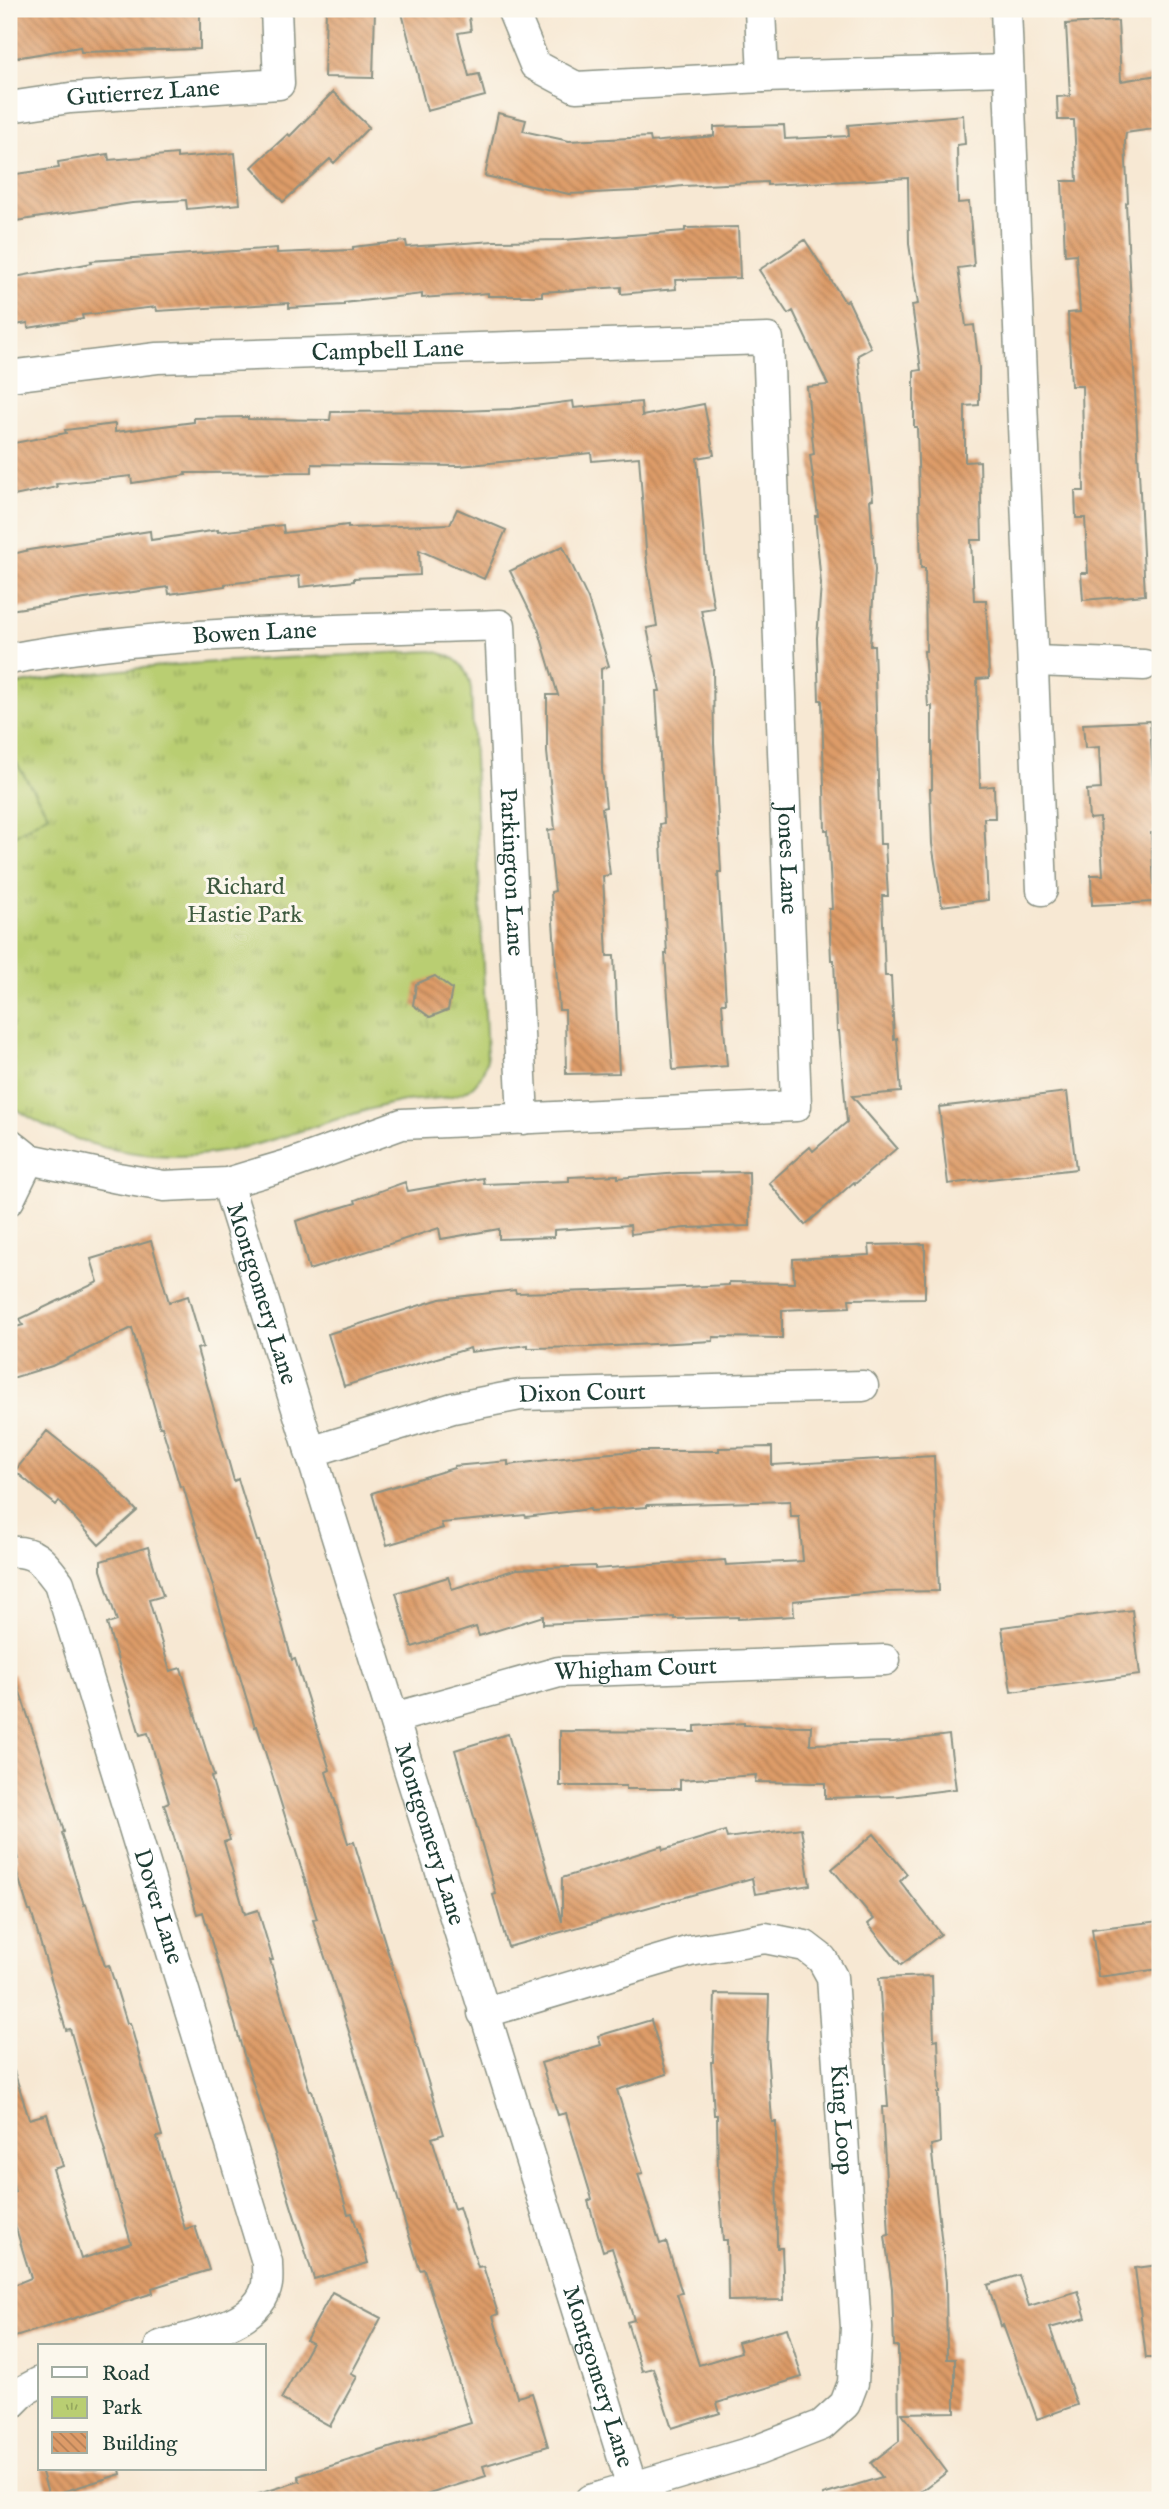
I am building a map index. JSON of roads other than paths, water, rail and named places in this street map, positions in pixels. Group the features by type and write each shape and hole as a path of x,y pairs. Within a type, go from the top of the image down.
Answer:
{"street":[{"name":"Gutierrez Lane","path":"9,107 70,98 279,85 276,9"},
{"path":"512,9 535,65 576,87 763,77 1008,70"},
{"path":"760,9 763,77"},
{"path":"1006,9 1042,890"},
{"name":"Campbell Lane","path":"9,376 157,358 768,339"},
{"name":"Jones Lane","path":"523,1119 796,1106 768,339"},
{"name":"Parkington Lane","path":"500,625 523,1119"},
{"name":"Bowen Lane","path":"9,659 65,648 194,636 500,625"},
{"path":"1034,661 1144,665"},
{"path":"9,1199 19,1151 163,1186 227,1183 294,1163 402,1124 523,1119"},
{"name":"Montgomery Lane","path":"227,1183 483,2013 636,2496"},
{"name":"Dixon Court","path":"310,1452 453,1408 520,1395 863,1386"},
{"name":"Dover Lane","path":"9,1552 22,1551 42,1560 59,1583 267,2262 267,2285 256,2307 230,2325 167,2344"},
{"name":"Whigham Court","path":"394,1718 559,1672 885,1660"},
{"name":"King Loop","path":"483,2013 690,1951 765,1938 805,1946 822,1959 832,1977 856,2327 853,2384 845,2404 822,2425 636,2496 590,2500"},
{"path":"9,2406 25,2390 38,2383"}],"park label":[{"name":"Richard Hastie Park","path":"245,901"}]}
